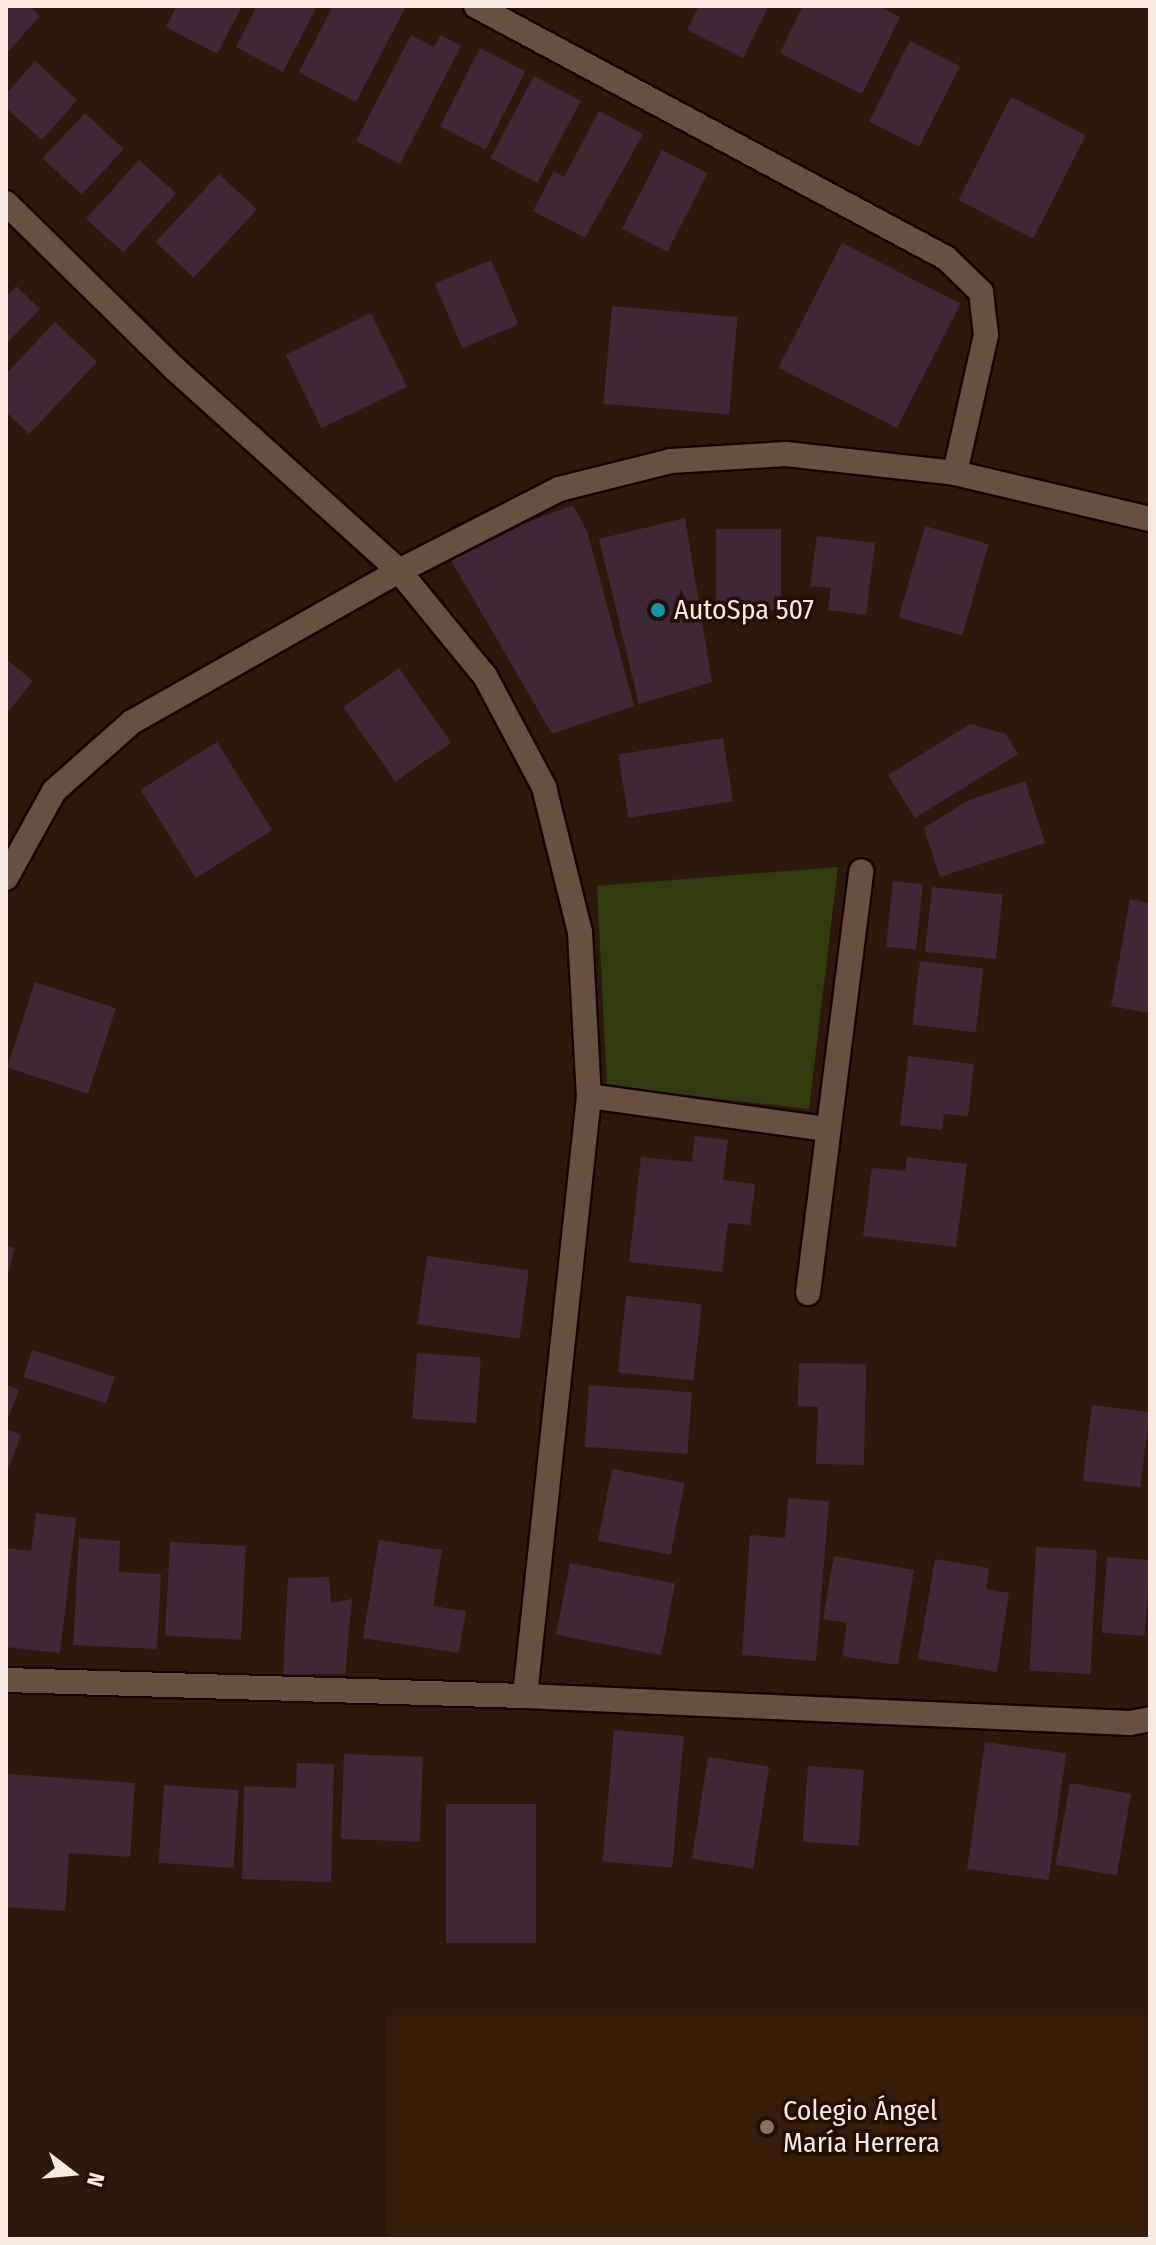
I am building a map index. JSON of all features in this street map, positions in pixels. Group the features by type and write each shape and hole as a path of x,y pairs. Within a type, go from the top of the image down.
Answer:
{"street":[{"path":"476,6 946,258 972,283 981,292 986,335 955,473"},
{"path":"6,203 175,369 399,571 485,676 544,787 580,932 589,1096 525,1696"},
{"path":"6,878 54,791 132,722 399,571 559,489 671,461 786,454 955,473 1150,519"},
{"path":"808,1293 861,871"},
{"path":"589,1096 828,1129"},
{"path":"6,1680 525,1696 1130,1723 1150,1719"}],"shaded area":[{"name":"Colegio Ángel María Herrera","path":"387,2015 1150,2015 1150,2239 387,2239"}],"green space":[{"path":"838,867 809,1109 607,1086 597,886"}],"building":[{"path":"6,6 29,6 40,16 6,54"},
{"path":"177,6 242,6 217,54 166,27"},
{"path":"257,6 317,6 283,72 236,47"},
{"path":"333,6 406,6 356,102 299,72"},
{"path":"699,6 769,6 743,58 687,30"},
{"path":"803,6 879,6 900,17 862,94 780,53"},
{"path":"411,35 434,47 441,35 461,46 400,164 356,141"},
{"path":"910,41 960,66 919,147 869,121"},
{"path":"480,48 525,71 485,150 440,126"},
{"path":"35,61 77,100 42,140 6,108 6,94"},
{"path":"534,76 581,101 537,183 490,158"},
{"path":"1011,97 1086,135 1033,238 958,200"},
{"path":"599,111 643,134 585,238 533,211 554,171 564,177"},
{"path":"85,113 124,149 81,194 43,158"},
{"path":"662,150 707,173 667,252 622,228"},
{"path":"139,160 176,193 123,252 86,219"},
{"path":"219,174 257,209 194,277 156,242"},
{"path":"842,243 961,303 897,428 778,368"},
{"path":"491,260 518,324 462,348 435,284"},
{"path":"16,286 40,309 6,344 6,297"},
{"path":"612,306 738,317 729,415 603,404"},
{"path":"371,313 407,387 322,428 286,355"},
{"path":"55,322 97,362 29,434 6,412 6,374"},
{"path":"573,505 587,531 634,706 552,734 451,560 528,522"},
{"name":"AutoSpa 507","path":"685,518 712,682 639,704 599,539"},
{"path":"925,526 988,544 962,636 899,617"},
{"path":"716,529 781,529 781,610 716,610"},
{"path":"817,536 875,543 866,615 828,610 831,588 810,586"},
{"path":"6,659 33,681 6,714"},
{"path":"399,668 451,743 395,782 343,707"},
{"path":"970,724 1006,734 1018,754 915,818 888,775"},
{"path":"723,738 733,801 628,818 618,755"},
{"path":"217,742 272,830 196,878 141,790"},
{"path":"1025,781 1045,843 940,877 924,828 967,801"},
{"path":"893,881 923,884 916,950 886,947"},
{"path":"932,887 1003,894 996,959 925,952"},
{"path":"1130,899 1150,903 1150,1013 1111,1006"},
{"path":"920,961 984,969 976,1032 912,1025"},
{"path":"35,982 116,1008 88,1094 7,1068"},
{"path":"908,1056 974,1064 968,1116 944,1114 942,1130 900,1125"},
{"path":"695,1136 728,1140 723,1180 755,1184 750,1225 728,1223 722,1272 629,1262 641,1157 692,1162"},
{"path":"907,1157 967,1164 956,1247 863,1236 872,1168 905,1171"},
{"path":"6,1246 15,1248 7,1277 6,1277"},
{"path":"427,1256 529,1270 519,1339 417,1324"},
{"path":"626,1296 702,1304 694,1381 618,1373"},
{"path":"32,1350 115,1377 106,1404 23,1377"},
{"path":"417,1353 481,1357 476,1423 412,1419"},
{"path":"799,1363 866,1364 864,1465 816,1464 818,1407 798,1406"},
{"path":"6,1385 19,1390 6,1423"},
{"path":"589,1385 692,1392 687,1454 585,1447"},
{"path":"1092,1405 1150,1412 1140,1488 1083,1480"},
{"path":"6,1429 21,1435 6,1474"},
{"path":"612,1469 685,1483 671,1555 598,1541"},
{"path":"788,1498 829,1501 816,1661 742,1655 750,1535 785,1538"},
{"path":"36,1513 76,1518 60,1653 6,1647 6,1548 31,1551"},
{"path":"79,1538 120,1541 119,1572 161,1574 157,1649 73,1645"},
{"path":"379,1540 442,1550 433,1606 466,1611 459,1653 363,1638"},
{"path":"170,1542 246,1546 241,1640 165,1636"},
{"path":"1036,1547 1097,1550 1090,1674 1030,1671"},
{"path":"834,1556 914,1570 898,1665 842,1656 847,1623 823,1619"},
{"path":"1107,1557 1150,1560 1145,1636 1102,1633"},
{"path":"935,1559 989,1568 986,1589 1009,1593 997,1672 918,1659"},
{"path":"570,1563 675,1583 661,1655 556,1635"},
{"path":"329,1577 331,1603 352,1599 345,1674 283,1674 288,1578"},
{"path":"614,1730 684,1736 672,1868 602,1861"},
{"path":"985,1742 1066,1753 1048,1880 967,1869"},
{"path":"344,1754 423,1757 420,1842 341,1839"},
{"path":"708,1757 769,1767 753,1868 692,1859"},
{"path":"297,1763 334,1764 331,1882 242,1879 244,1786 296,1788"},
{"path":"808,1766 864,1770 859,1846 803,1842"},
{"path":"6,1774 135,1783 130,1857 69,1853 65,1911 6,1907"},
{"path":"1070,1783 1131,1794 1117,1876 1056,1865"},
{"path":"164,1785 239,1790 233,1868 159,1863"},
{"path":"446,1804 536,1804 536,1943 446,1943"}],"place":[{"name":"AutoSpa 507","path":"658,610"},
{"name":"Colegio Ángel María Herrera","path":"767,2127"}]}
